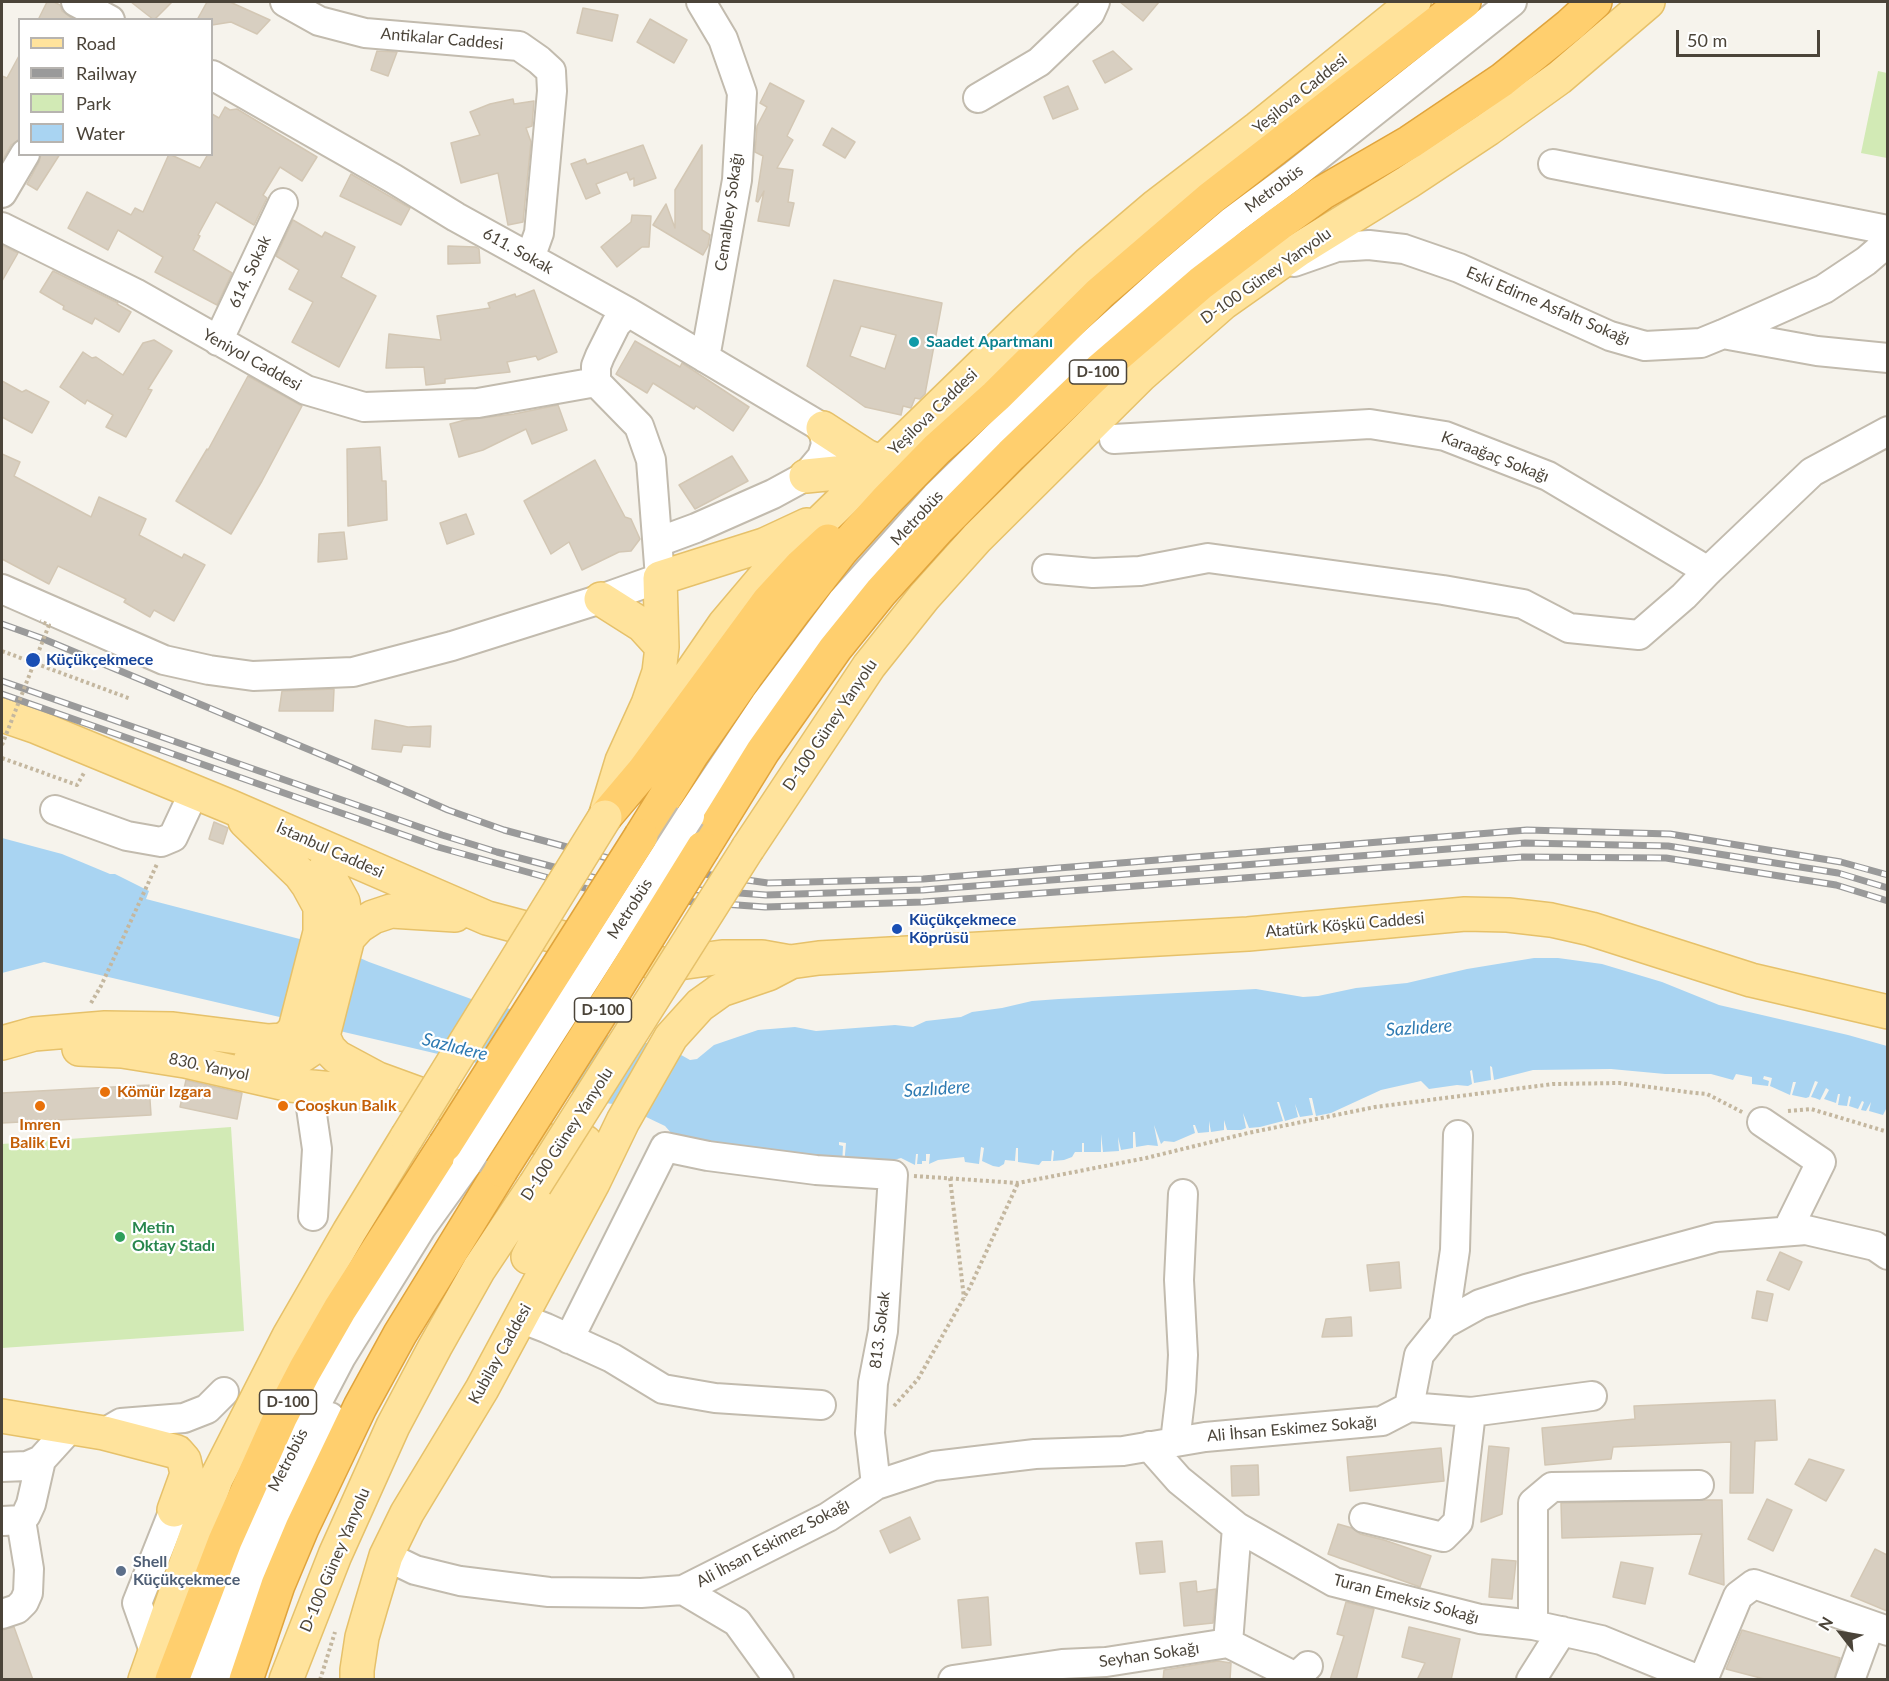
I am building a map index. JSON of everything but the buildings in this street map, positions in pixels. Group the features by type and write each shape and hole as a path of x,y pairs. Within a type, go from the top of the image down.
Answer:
{"highway":[{"name":"D-100","path":"172,1680 225,1540 280,1418 340,1309 456,1155 640,836 692,754 795,610 841,551 887,500 1100,293 1220,191 1464,2"},
{"name":"D-100","path":"246,1680 278,1585 324,1481 360,1407 400,1334 763,751 835,649 881,592 946,521 1101,369 1201,283 1322,194 1410,142 1502,80 1595,2"},
{"path":"604,817 643,772 768,602 802,565 900,477 937,449"},
{"path":"265,1680 278,1631 278,1585"}],"main road":[{"name":"Yeşilova Caddesi","path":"604,817 682,686 724,625 768,573 1089,263 1156,206 1258,128 1414,2"},
{"name":"D-100 Güney Yanyolu","path":"286,1680 335,1555 393,1426 479,1269 535,1185 806,758 869,666 924,597 969,546 1141,375 1223,303 1298,250 1488,129 1559,78 1648,2"},
{"path":"823,428 866,456 882,463"},
{"path":"807,476 866,470 882,463"},
{"path":"128,1680 150,1665 216,1479 289,1336 349,1232 604,817 622,761 648,704 659,672 662,647 660,578 764,544 829,514"},
{"path":"601,599 642,625 662,647"},
{"name":"İstanbul Caddesi","path":"2,715 37,727 231,807 487,918 665,965"},
{"path":"2,1043 97,1017 231,1055 284,1062 307,1054 316,1046 309,1032 343,902 334,882 322,865 307,851 231,807"},
{"path":"334,935 391,911 487,918"},
{"name":"Atatürk Köşkü Caddesi","path":"790,962 819,958 1248,934 1465,914 1508,915 1551,920 1592,929 1751,980 1887,1012"},
{"path":"671,1037 672,982 665,965 722,957 762,957 790,962"},
{"name":"Kubilay Caddesi","path":"570,1149 572,1167 568,1180 476,1356 383,1519 370,1547 340,1656 338,1674 357,1670 362,1637 387,1556 407,1513 482,1389 593,1183 623,1121 671,1037 700,1005 721,990 768,974 790,962"},
{"path":"309,1032 337,1057 378,1079 570,1149 602,1136 623,1121"},
{"name":"830. Yanyol","path":"2,1064 46,1052 82,1049 122,1051 185,1060 290,1085 418,1095"},
{"path":"2,1416 104,1433 177,1452 184,1460 187,1474 174,1510"}],"street":[{"path":"76,2 107,18"},
{"name":"Antikalar Caddesi","path":"285,2 319,21 365,33 519,45 551,71 552,91 539,233 530,258"},
{"name":"Cemalbey Sokağı","path":"701,2 723,39 742,93 737,180 705,358"},
{"path":"978,98 1039,62 1089,13 1095,2"},
{"name":"Metrobüs","path":"197,1680 251,1535 291,1451 341,1357 421,1228 456,1155 765,704 843,600 945,487 1086,350 1207,242 1512,2"},
{"name":"611. Sokak","path":"213,76 628,312 823,428"},
{"path":"2,193 24,156"},
{"path":"1553,164 1887,230"},
{"name":"614. Sokak","path":"218,341 283,203"},
{"name":"Yeniyol Caddesi","path":"2,227 135,293 306,390 364,407 478,403 596,382"},
{"name":"Eski Edirne Asfaltı Sokağı","path":"1262,275 1310,255 1337,247 1369,245 1404,249 1459,268 1610,336 1645,346 1701,343 1723,334 1824,289 1866,261 1887,242"},
{"path":"2,589 164,660 209,670 253,676 353,672 452,646 660,578 651,460 639,426 596,382 596,366 600,356 616,324 628,312"},
{"path":"1723,334 1818,351 1887,357"},
{"path":"1818,351 1887,337"},
{"name":"Karaağaç Sokağı","path":"1114,439 1370,424 1445,436 1548,476 1708,571"},
{"path":"658,542 773,495 807,476 822,457 826,444 823,428"},
{"path":"1047,569 1093,573 1140,571 1208,558 1455,592 1523,604 1569,628 1640,635 1684,596 1812,472 1887,431"},
{"path":"55,810 127,836 161,842 173,837 194,792"},
{"path":"308,1087 317,1149 313,1216"},
{"path":"1762,1122 1821,1162 1787,1231"},
{"path":"1444,1324 1455,1250 1458,1135"},
{"path":"569,1339 666,1148 708,1156 816,1170 892,1175"},
{"name":"Metrobüs","path":"224,1680 297,1488 332,1412 436,1227 456,1155"},
{"name":"813. Sokak","path":"876,1485 870,1433 873,1383 883,1331 892,1175"},
{"path":"1162,1444 1181,1391 1183,1355 1179,1280 1183,1194"},
{"path":"1592,1396 1470,1412 1409,1407 1419,1355 1444,1324 1480,1304 1560,1279 1717,1237 1806,1230 1875,1246 1887,1255"},
{"path":"520,1318 612,1358 663,1389 715,1398 821,1405"},
{"path":"104,1433 121,1423 184,1418 207,1409 225,1392"},
{"name":"Ali İhsan Eskimez Sokağı","path":"683,1590 828,1518 876,1485 934,1466 1035,1454 1124,1451 1205,1437 1382,1421 1409,1407"},
{"path":"1364,1518 1443,1537 1451,1530 1458,1522 1470,1412"},
{"path":"2,1467 27,1466 41,1460 71,1427"},
{"name":"Turan Emeksiz Sokağı","path":"1162,1444 1179,1480 1237,1527 1334,1582 1480,1619 1533,1625 1601,1640 1701,1680"},
{"path":"2,1614 17,1609 24,1602 28,1593 29,1569 11,1521 26,1515 41,1460"},
{"path":"150,1665 137,1603 174,1510 191,1494 216,1479"},
{"path":"1533,1625 1533,1503 1552,1487 1699,1485"},
{"path":"1237,1527 1228,1643 1296,1677 1308,1666"},
{"path":"387,1556 415,1570 460,1581 549,1592 641,1593 683,1590 737,1622 779,1680"},
{"path":"1701,1680 1738,1596 1754,1584 1879,1628 1850,1680"},
{"path":"1531,1680 1562,1631"},
{"name":"Seyhan Sokağı","path":"953,1680 1062,1664 1105,1671 1228,1643"}],"path":[{"path":"2,745 49,625 40,621"},
{"path":"2,651 131,699"},
{"path":"2,758 76,785"},
{"path":"97,1017 101,986 152,878"},
{"path":"892,1175 1018,1183 1146,1158 1375,1107 1553,1084 1619,1083 1707,1094 1762,1122 1781,1111 1811,1109 1887,1132"},
{"path":"950,1178 964,1298"},
{"path":"870,1433 918,1379 964,1298 1018,1183"}],"green space":[{"path":"1878,71 1887,73 1887,158 1861,153"},
{"name":"Metin Oktay Stadı","path":"231,1127 244,1331 2,1348 2,1144"}],"water":[{"name":"Sazlıdere","path":"2,838 62,854 115,874 149,891 146,899 342,950 474,1000 582,1027 631,1043 660,1043 690,1060 697,1059 714,1045 758,1030 795,1027 816,1031 895,1025 913,1027 926,1021 961,1017 972,1012 1032,1001 1059,999 1256,989 1303,997 1318,996 1356,988 1407,983 1467,969 1534,958 1558,958 1602,964 1662,982 1719,1005 1887,1046 1887,1107 1883,1115 1869,1111 1871,1102 1866,1111 1861,1110 1864,1102 1862,1101 1858,1109 1849,1106 1851,1097 1849,1096 1847,1106 1838,1105 1840,1094 1838,1094 1836,1103 1824,1099 1829,1090 1826,1088 1820,1100 1811,1097 1818,1082 1815,1081 1809,1097 1806,1098 1792,1095 1796,1082 1793,1082 1790,1095 1770,1086 1772,1078 1764,1076 1763,1079 1769,1081 1768,1086 1752,1084 1752,1077 1736,1074 1733,1080 1711,1074 1665,1074 1611,1069 1533,1070 1494,1080 1490,1066 1491,1080 1474,1083 1472,1070 1470,1071 1472,1084 1468,1086 1457,1085 1429,1089 1421,1081 1381,1090 1331,1113 1316,1116 1312,1098 1309,1098 1313,1115 1300,1117 1295,1104 1298,1117 1285,1121 1279,1102 1277,1102 1283,1121 1260,1127 1249,1128 1243,1113 1246,1128 1241,1130 1227,1130 1224,1120 1224,1130 1211,1132 1209,1121 1209,1132 1198,1133 1193,1125 1195,1133 1174,1142 1164,1141 1161,1144 1154,1125 1158,1146 1136,1147 1135,1132 1133,1132 1133,1148 1121,1150 1118,1137 1119,1151 1103,1152 1101,1134 1101,1152 1084,1152 1084,1143 1082,1143 1082,1152 1075,1152 1072,1157 1064,1160 1053,1161 1054,1151 1052,1150 1051,1161 1042,1161 1039,1165 1018,1162 1018,1148 1016,1148 1015,1161 1005,1160 1004,1164 999,1167 993,1166 982,1161 984,1148 981,1147 979,1164 965,1162 964,1157 938,1160 929,1164 930,1154 926,1154 926,1161 917,1164 918,1154 916,1154 915,1165 901,1158 887,1166 844,1166 846,1143 839,1142 839,1145 843,1146 842,1166 808,1164 673,1135 665,1126 621,1105 597,1102 547,1082 481,1064 44,962 2,973"}],"railway":[{"path":"2,624 41,638 346,765 448,810 504,830 626,863 768,883 923,879 1527,830 1670,834 1841,862 1888,875"},
{"path":"2,681 442,835 618,884 766,895 923,890 1525,843 1668,846 1838,873 1888,888"},
{"path":"2,694 438,847 613,896 765,907 923,902 1523,857 1666,858 1836,885 1888,901"}],"place":[{"name":"Saadet Apartmanı","path":"914,342"},
{"name":"Küçükçekmece","path":"33,660"},
{"name":"Küçükçekmece Köprüsü","path":"897,929"},
{"name":"Kömür Izgara","path":"105,1092"},
{"name":"Imren Balik Evi","path":"40,1106"},
{"name":"Cooşkun Balık","path":"283,1106"},
{"name":"Metin Oktay Stadı","path":"120,1237"},
{"name":"Shell Küçükçekmece","path":"121,1571"}]}
